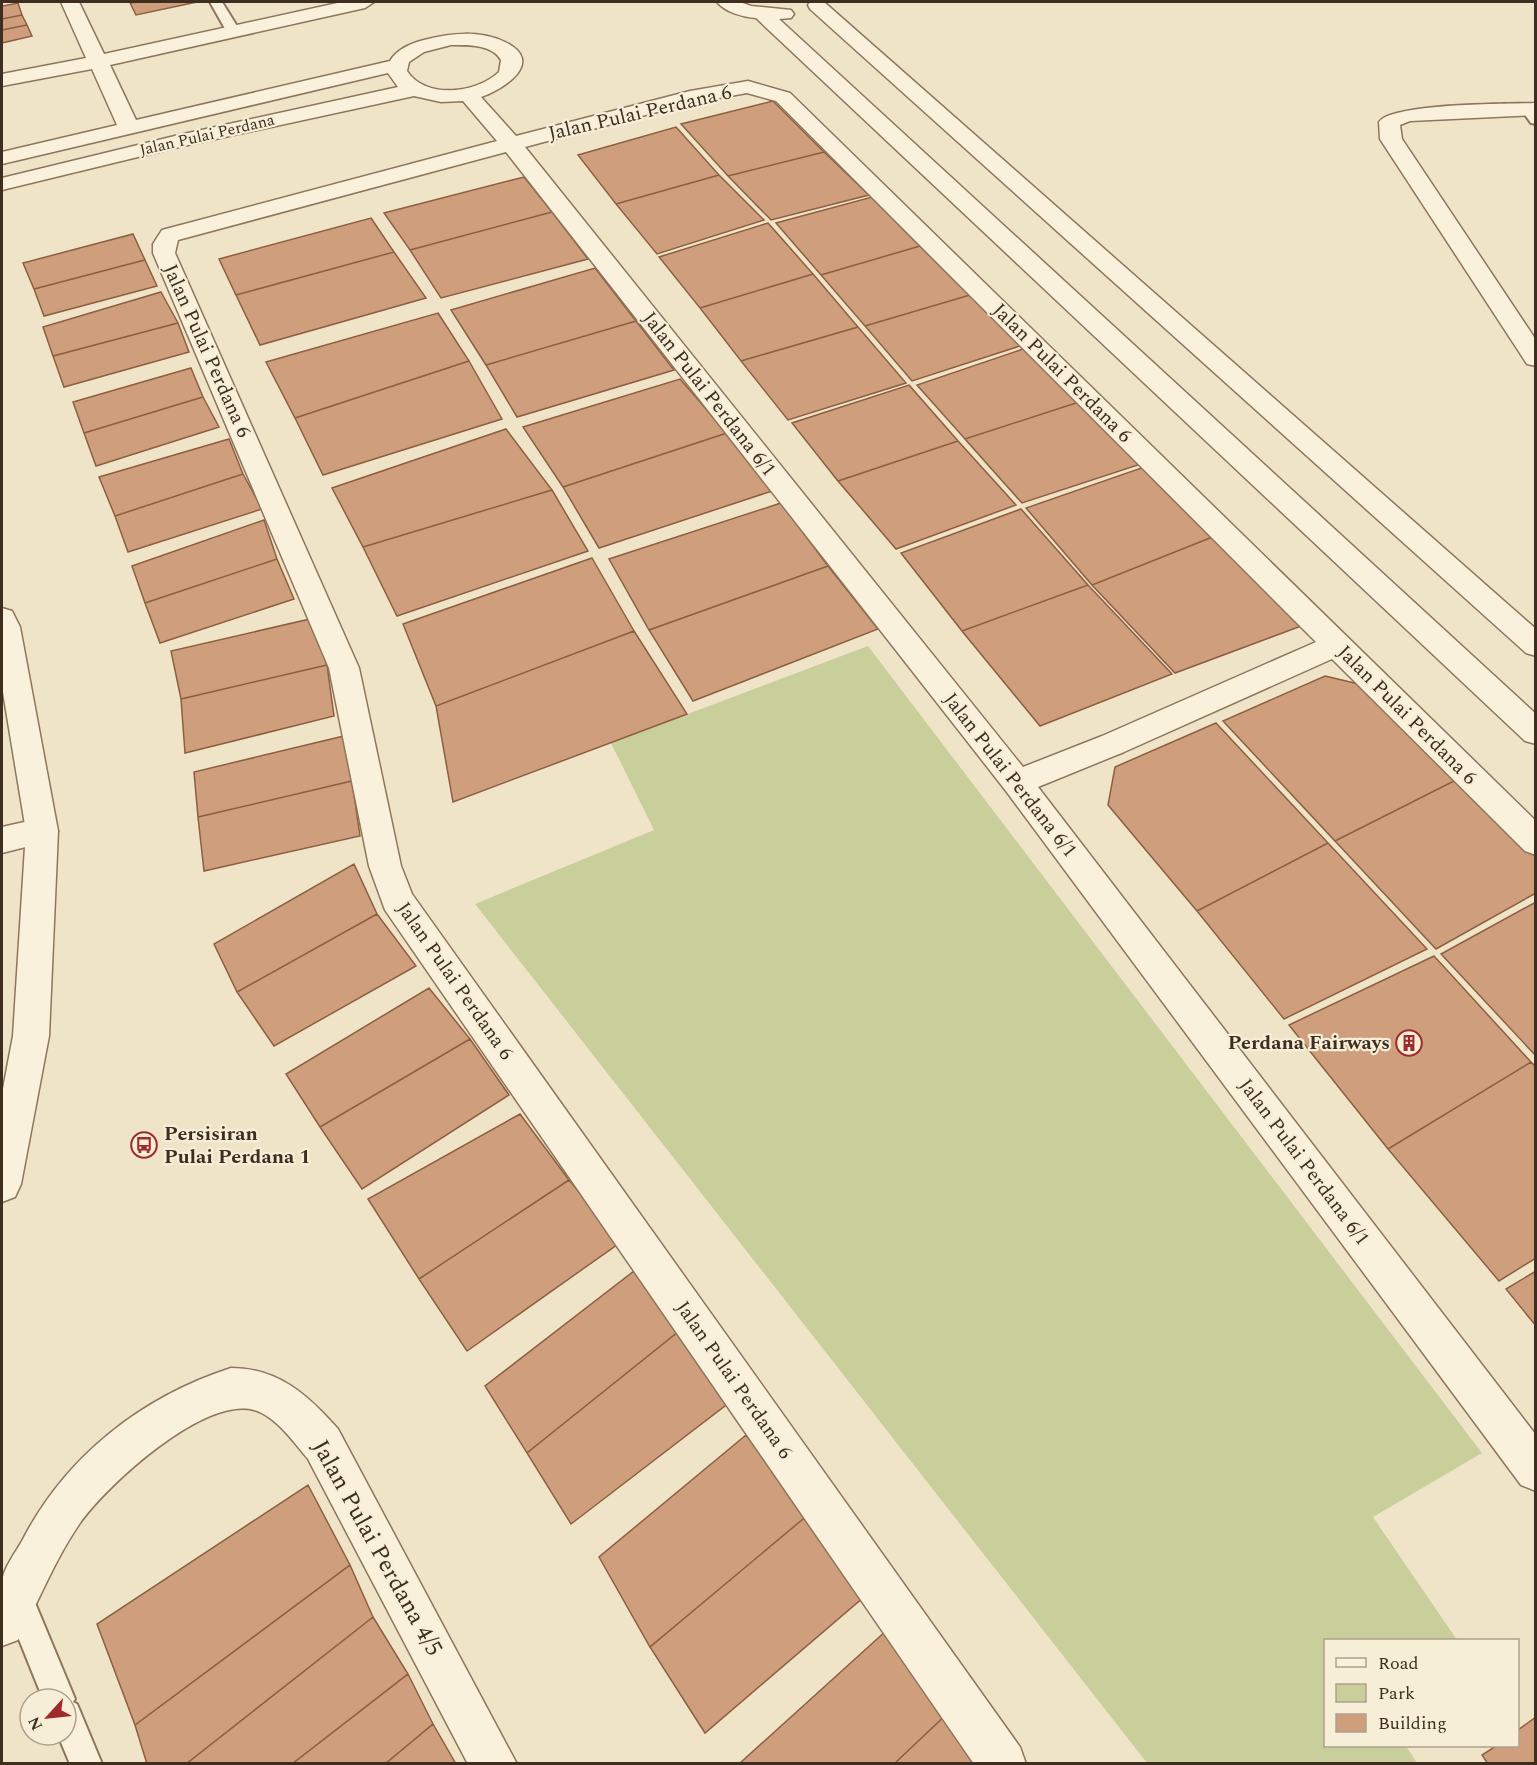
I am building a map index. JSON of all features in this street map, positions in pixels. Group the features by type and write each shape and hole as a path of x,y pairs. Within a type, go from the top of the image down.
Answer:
{"street":[{"path":"70,2 100,61 130,129"},
{"path":"2,80 100,61 365,2"},
{"path":"726,2 736,8 763,15 793,14 818,3 1536,646"},
{"path":"763,15 1536,733"},
{"path":"450,39 486,42 509,55 512,64 505,78 486,89 468,94 448,96 413,90 402,83 396,74 397,65 404,56 416,48 450,39"},
{"name":"Jalan Pulai Perdana","path":"2,158 397,65"},
{"name":"Jalan Pulai Perdana 6","path":"1003,1764 397,900 384,866 344,668 164,253 164,244 170,235 690,97 748,87 783,96 1536,842"},
{"name":"Jalan Pulai Perdana","path":"2,184 179,141 413,90"},
{"name":"Jalan Pulai Perdana 6/1","path":"468,94 512,144 1017,782 1536,1470"},
{"path":"1532,349 1391,139 1389,122 1407,115 1533,113"},
{"path":"2,618 15,672 42,831 31,1036 2,1184"},
{"path":"1017,782 1113,744 1336,645"},
{"path":"2,840 42,831"},
{"name":"Jalan Pulai Perdana 4/5","path":"9,1611 65,1507 89,1478 144,1434 206,1397 227,1391 251,1389 289,1406 323,1444 494,1764"}],"lane":[{"path":"216,2 233,32"},
{"path":"9,1611 52,1687"},
{"path":"78,1744 86,1764"}],"green space":[{"path":"868,646 1482,1453 1373,1517 1456,1639 1324,1639 1324,1747 1407,1747 1417,1763 1147,1763 475,904 654,830 611,743"}],"building":[{"path":"197,2 136,15 130,3"},
{"path":"18,3 22,15 2,19 2,6"},
{"path":"22,15 27,25 2,30 2,19"},
{"path":"27,25 32,36 2,43 2,30"},
{"path":"773,101 824,152 728,176 681,124"},
{"path":"676,127 719,175 616,204 578,155"},
{"path":"824,152 869,195 771,220 728,176"},
{"path":"719,175 764,220 657,254 616,204"},
{"path":"524,177 552,212 410,250 384,213"},
{"path":"872,197 920,246 821,275 776,223"},
{"path":"552,212 588,259 441,298 410,250"},
{"path":"371,218 394,252 236,295 219,259"},
{"path":"768,223 813,274 700,308 659,257"},
{"path":"133,234 145,260 34,289 23,263"},
{"path":"920,246 970,295 865,326 821,275"},
{"path":"394,252 426,298 260,345 236,295"},
{"path":"145,260 157,286 44,316 34,289"},
{"path":"595,268 636,321 486,365 451,310"},
{"path":"813,274 858,327 741,361 700,308"},
{"path":"161,292 178,323 53,356 43,327"},
{"path":"970,295 1020,346 912,381 865,326"},
{"path":"438,313 469,361 295,418 266,362"},
{"path":"636,321 674,370 517,417 486,365"},
{"path":"178,323 189,352 64,387 53,356"},
{"path":"858,327 906,383 788,420 741,361"},
{"path":"1026,348 1079,402 965,439 917,385"},
{"path":"469,361 502,419 323,475 295,418"},
{"path":"191,368 203,397 84,433 73,402"},
{"path":"680,379 727,433 563,487 523,427"},
{"path":"909,385 958,441 838,481 792,423"},
{"path":"203,397 219,427 96,466 84,433"},
{"path":"1079,402 1141,464 1022,503 965,439"},
{"path":"506,429 552,490 363,547 332,488"},
{"path":"727,433 772,491 599,548 563,487"},
{"path":"229,439 243,474 115,516 99,477"},
{"path":"958,441 1016,505 896,549 838,481"},
{"path":"1147,466 1215,536 1092,585 1026,508"},
{"path":"243,474 262,509 128,552 115,516"},
{"path":"552,490 588,551 397,616 363,547"},
{"path":"781,503 828,566 649,630 609,559"},
{"path":"1021,509 1088,585 962,631 901,553"},
{"path":"264,520 277,559 145,603 132,566"},
{"path":"1215,536 1304,625 1175,673 1092,585"},
{"path":"592,558 634,631 436,706 403,624"},
{"path":"277,559 294,599 160,643 145,603"},
{"path":"828,566 878,629 693,701 649,630"},
{"path":"1088,585 1172,674 1040,726 962,631"},
{"path":"310,619 327,665 181,699 171,651"},
{"path":"634,631 687,714 453,802 436,706"},
{"path":"327,665 334,716 185,753 181,699"},
{"path":"1325,676 1367,686 1458,779 1335,841 1223,721"},
{"path":"1216,723 1328,843 1197,911 1108,805 1115,767"},
{"path":"348,735 352,781 198,817 194,772"},
{"path":"1458,779 1536,857 1536,893 1436,949 1335,841"},
{"path":"352,781 360,836 204,871 198,817"},
{"name":"Perdana Fairways","path":"1328,843 1427,949 1284,1019 1197,911"},
{"path":"354,864 377,914 237,992 214,944"},
{"path":"1536,902 1536,1056 1441,954"},
{"path":"377,914 416,966 274,1046 237,992"},
{"name":"Perdana Fairways","path":"1434,956 1531,1062 1388,1149 1289,1025"},
{"path":"429,988 470,1039 320,1127 286,1074"},
{"path":"470,1039 509,1095 362,1189 320,1127"},
{"path":"1531,1062 1536,1067 1536,1258 1499,1281 1388,1149"},
{"path":"520,1114 569,1180 419,1279 368,1199"},
{"path":"569,1180 621,1242 467,1351 419,1279"},
{"path":"634,1271 679,1331 527,1453 485,1386"},
{"path":"1536,1271 1536,1326 1506,1289"},
{"path":"679,1331 730,1402 571,1524 527,1453"},
{"path":"746,1435 809,1514 650,1647 599,1557"},
{"path":"308,1485 350,1565 135,1725 97,1624"},
{"path":"809,1514 865,1596 705,1733 650,1647"},
{"path":"350,1565 373,1617 186,1764 147,1764 135,1725"},
{"path":"373,1617 408,1674 292,1764 186,1764"},
{"path":"888,1629 949,1712 894,1764 739,1764"},
{"path":"408,1674 433,1724 385,1764 292,1764"},
{"path":"949,1712 985,1764 894,1764"},
{"path":"1536,1717 1536,1764 1488,1764 1482,1755 1494,1747 1519,1747 1519,1729"},
{"path":"433,1724 456,1764 385,1764"}],"place":[{"name":"Perdana Fairways","path":"1409,1043"},
{"name":"Persisiran Pulai Perdana 1","path":"144,1145"}]}
